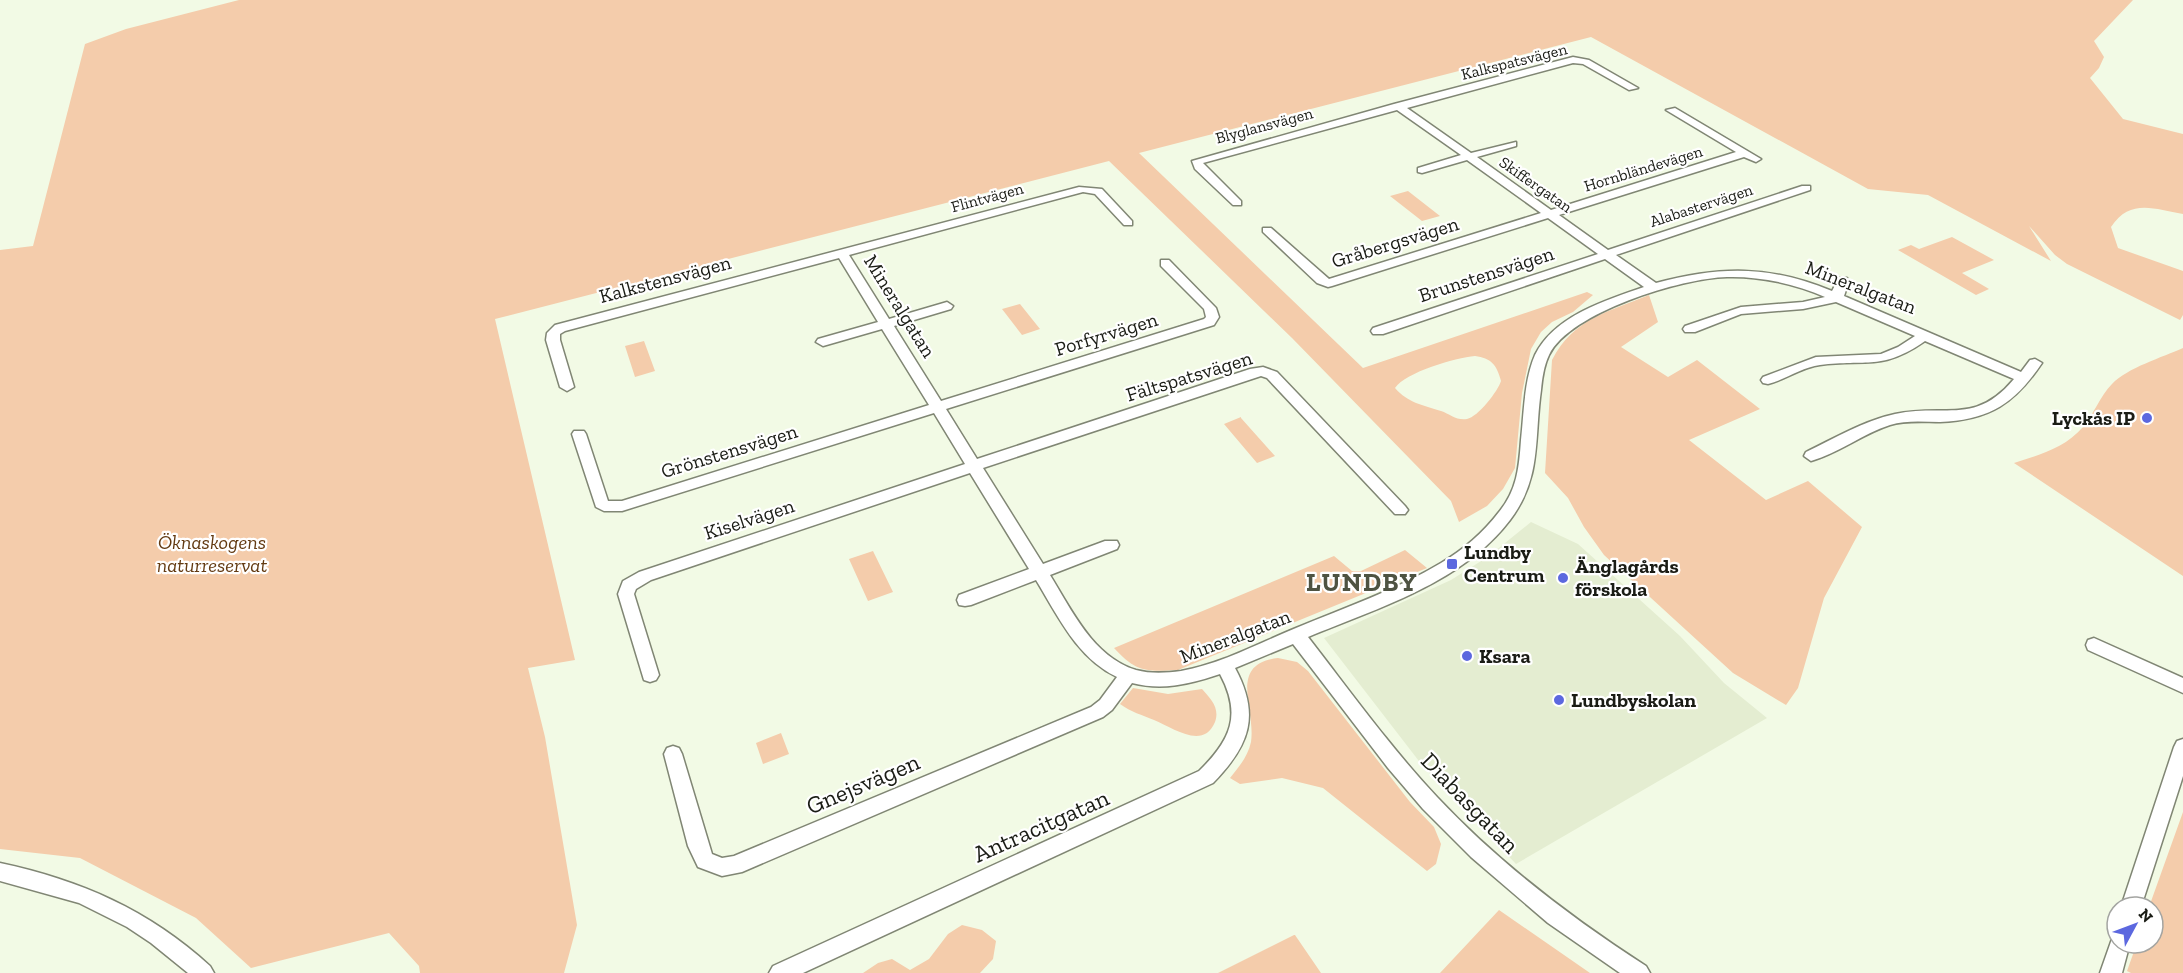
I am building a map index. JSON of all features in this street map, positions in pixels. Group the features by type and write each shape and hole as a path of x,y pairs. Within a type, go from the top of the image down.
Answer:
{"street":[{"name":"Kalkspatsvägen","path":"1398,106 1573,60 1586,62 1633,88"},
{"name":"Skiffergatan","path":"1398,106 1654,288"},
{"name":"Blyglansvägen","path":"1237,203 1199,167 1197,160 1398,106"},
{"name":"Hornbländevägen","path":"1671,110 1756,159"},
{"path":"1422,170 1512,144"},
{"name":"Hornbländevägen","path":"1550,214 1745,153"},
{"name":"Alabastervägen","path":"1607,254 1806,188"},
{"name":"Flintvägen","path":"842,253 1083,189 1098,191 1128,223"},
{"name":"Gråbergsvägen","path":"1267,230 1321,280 1328,283 1550,214"},
{"name":"Mineralgatan","path":"842,253 1081,639 1096,656 1110,667 1128,675 1154,680 1173,681 1224,665 1434,576 1469,552 1490,534 1509,509 1523,484 1528,465 1539,366 1549,343 1573,321 1654,288 1696,277 1737,274 1781,280 1837,297 2023,378"},
{"name":"Kalkstensvägen","path":"567,387 553,340 554,333 560,327 842,253"},
{"name":"Brunstensvägen","path":"1378,331 1607,254"},
{"name":"Porfyrvägen","path":"938,407 1209,322 1214,313 1166,263"},
{"path":"1690,329 1712,319 1746,309 1801,307 1837,297 1843,281"},
{"path":"823,342 947,306"},
{"path":"1767,380 1816,361 1883,358 1903,350 1925,335"},
{"path":"1811,456 1897,418 1944,417 1989,409 2011,395 2035,363"},
{"name":"Fältspatsvägen","path":"974,466 1263,371 1272,375 1286,389 1400,510"},
{"name":"Grönstensvägen","path":"579,434 601,503 604,506 616,508 938,407"},
{"name":"Kiselvägen","path":"650,675 626,594 629,585 655,573 974,466"},
{"path":"964,600 1111,545"},
{"name":"Diabasgatan","path":"1296,635 1400,768 1430,803 1493,866 1545,910 1639,973"},
{"path":"2094,645 2183,686"},
{"name":"Antracitgatan","path":"780,973 1206,777 1229,753 1241,723 1237,689 1224,665"},
{"name":"Gnejsvägen","path":"673,754 698,846 705,861 722,867 735,866 1097,712 1106,705 1128,675"},
{"path":"2135,895 2183,747"},
{"path":"0,872 40,879 81,893 114,908 145,925 172,945 203,973"},
{"path":"2111,973 2116,955"}],"shaded area":[{"name":"Lundbyskolan","path":"1531,522 1578,544 1680,636 1724,683 1767,718 1516,864 1422,765 1324,638 1451,580 1489,556"}],"green space":[{"name":"Öknaskogens naturreservat","path":"239,0 2133,0 2094,41 2104,57 2099,68 2090,78 2123,119 2183,134 2183,214 2152,208 2134,209 2118,218 2111,227 2118,248 2183,271 2183,315 2180,320 2067,264 2055,255 2029,226 2051,261 1928,195 1868,189 1591,37 1139,153 1363,368 1587,292 1593,295 1573,312 1552,322 1541,332 1531,349 1522,393 1515,468 1503,489 1487,506 1459,522 1451,501 1292,338 1109,161 495,319 575,660 528,668 545,737 577,925 564,973 420,973 419,966 389,933 251,968 196,918 80,858 0,849 0,250 33,246 85,44 126,29","holes":["1475,356 1493,363 1501,381 1487,403 1477,414 1467,419 1457,418 1416,403 1395,388 1420,371"]},
{"path":"1408,191 1440,216 1422,221 1390,196"},
{"path":"1952,237 1994,260 1962,273 1989,289 1976,295 1898,250 1911,245 1919,249"},
{"path":"1649,295 1658,322 1621,347 1668,377 1697,360 1760,409 1689,440 1766,500 1808,481 1862,527 1824,598 1798,688 1786,705 1733,673 1604,555 1584,527 1568,498 1545,473 1552,360 1561,346 1582,325 1606,312"},
{"path":"1020,304 1040,329 1022,335 1002,309"},
{"path":"644,341 655,371 635,377 625,346"},
{"path":"2183,348 2183,576 2014,463 2051,450 2068,440 2083,427 2104,394 2119,378 2136,368"},
{"path":"1241,417 1275,456 1257,463 1224,424"},
{"path":"1405,550 1427,568 1178,670 1142,669 1129,662 1114,648 1334,556 1352,571 1361,571"},
{"path":"873,551 893,592 868,601 849,559"},
{"path":"1278,658 1297,662 1308,671 1410,802 1434,827 1441,844 1436,864 1427,871 1323,788 1282,778 1240,784 1230,778 1245,757 1251,742 1248,678 1253,669 1262,662"},
{"path":"1133,688 1168,694 1202,689 1215,708 1215,722 1210,731 1203,735 1195,736 1178,731 1120,704"},
{"path":"781,733 789,754 763,764 756,743"},
{"path":"2183,812 2183,973 2131,973 2127,971 2133,955 2165,955 2165,895 2153,895"},
{"path":"1499,910 1590,973 1440,973"},
{"path":"962,925 982,930 996,941 993,959 980,973 863,973 878,963 892,959 910,970 929,959 948,934"},
{"path":"1294,935 1321,973 1218,973"}],"place":[{"name":"Lyckås IP","path":"2147,418"},
{"name":"Lundby Centrum","path":"1452,564"},
{"name":"Änglagårds förskola","path":"1563,578"},
{"name":"Ksara","path":"1467,656"},
{"name":"Lundbyskolan","path":"1559,700"}],"district":[{"name":"LUNDBY","path":"1362,582"}]}
